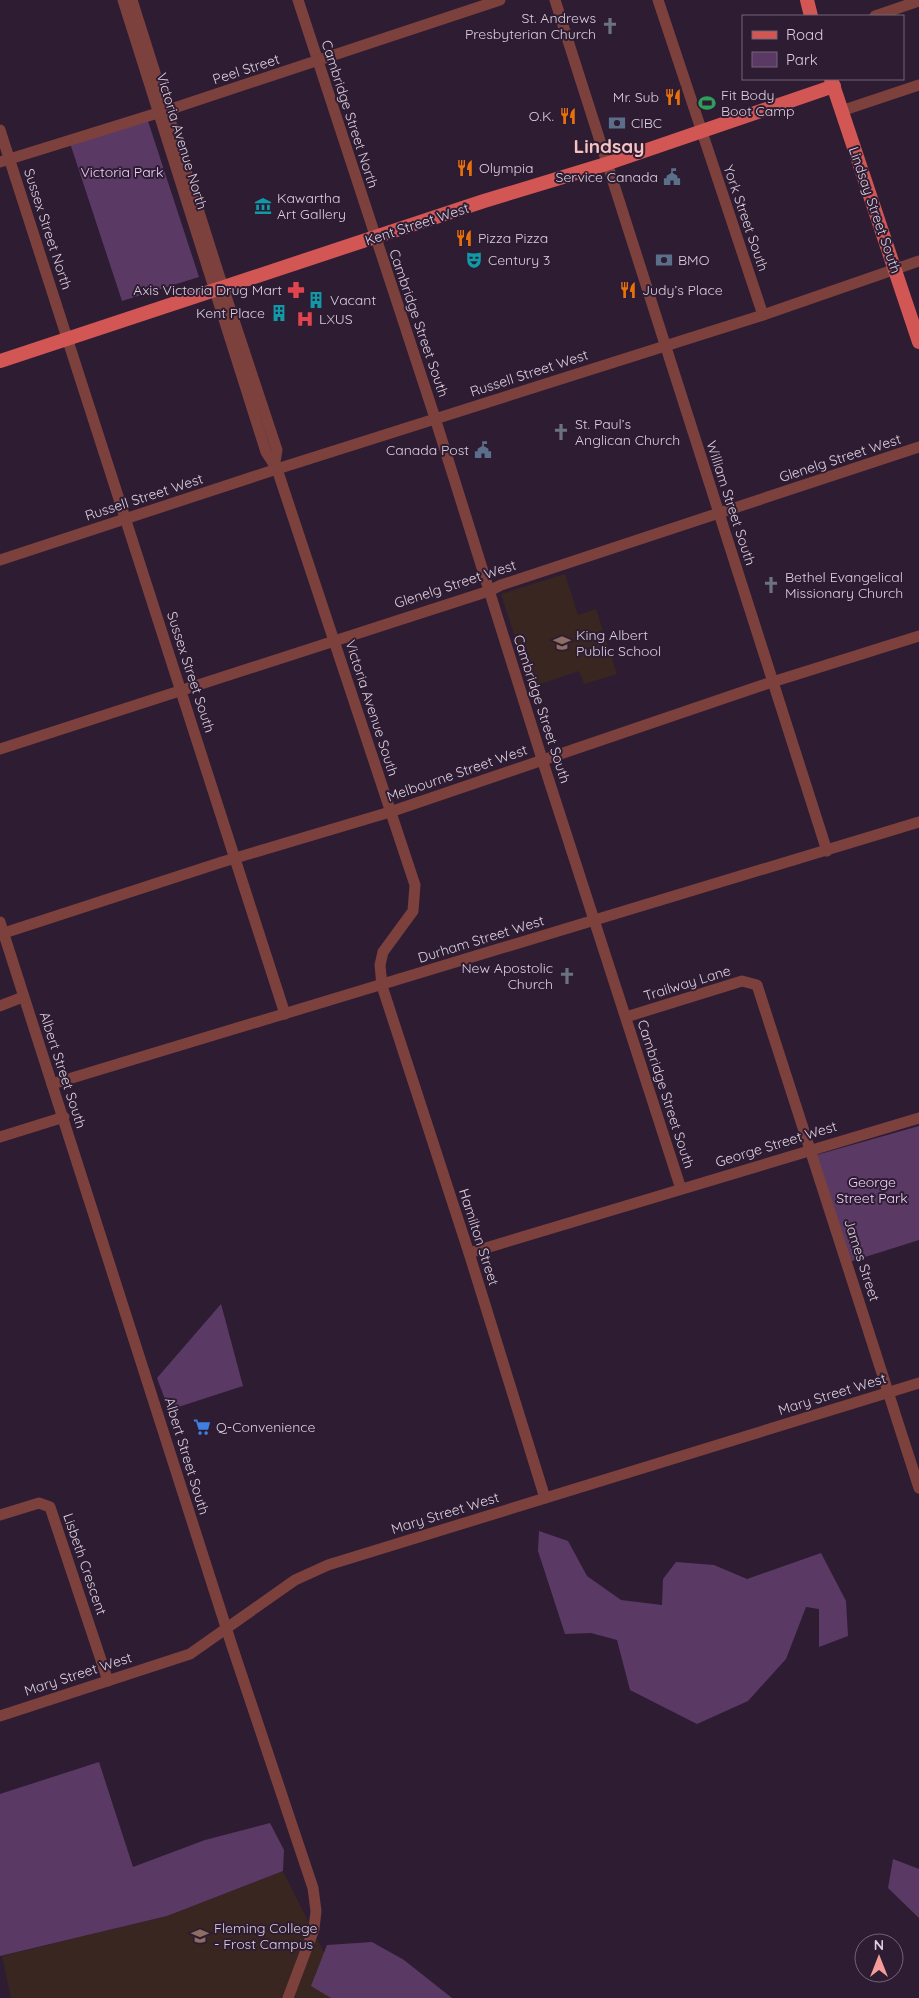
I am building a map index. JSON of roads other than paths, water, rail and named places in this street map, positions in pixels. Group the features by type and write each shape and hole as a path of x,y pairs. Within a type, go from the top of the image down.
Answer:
{"main road":[{"path":"806,0 811,15"},
{"name":"Kent Street West","path":"0,361 606,164 833,82"},
{"name":"Lindsay Street South","path":"833,82 841,112 896,269 919,342"}],"street":[{"name":"Victoria Avenue North","path":"123,0 138,36 219,290"},
{"name":"Victoria Avenue North","path":"132,0 138,36"},
{"name":"Cambridge Street North","path":"298,0 374,238"},
{"name":"Peel Street","path":"5,161 318,61 500,0"},
{"name":"William Street South","path":"555,0 827,851"},
{"name":"York Street South","path":"658,0 700,131 763,315"},
{"path":"878,15 919,1"},
{"path":"841,112 919,85"},
{"name":"Sussex Street North","path":"0,130 5,161 68,338"},
{"name":"Cambridge Street South","path":"374,238 436,418 542,759 681,1189"},
{"name":"Russell Street West","path":"0,560 126,519 276,465 436,418 763,315 919,261"},
{"name":"Victoria Avenue South","path":"219,290 266,452 276,465 415,885 415,904 410,918 383,952 380,965 382,986"},
{"name":"Sussex Street South","path":"68,338 285,1014"},
{"name":"Glenelg Street West","path":"0,749 180,689 268,663 489,591 501,585 919,447"},
{"name":"Melbourne Street West","path":"2,928 390,812 542,759 919,636"},
{"name":"Durham Street West","path":"52,1084 382,986 919,822"},
{"name":"Albert Street South","path":"2,928 64,1117 106,1258 309,1876 316,1911 314,1929 288,1998"},
{"name":"Trailway Lane","path":"626,1017 742,981 757,985"},
{"name":"James Street","path":"757,985 919,1488"},
{"name":"Hamilton Street","path":"382,986 469,1253 545,1498"},
{"path":"0,1006 23,996"},
{"path":"0,1137 64,1117"},
{"name":"George Street West","path":"469,1253 919,1118"},
{"name":"Mary Street West","path":"0,1716 190,1654 227,1630 295,1580 328,1565 919,1383"},
{"name":"Lisbeth Crescent","path":"0,1515 39,1503 50,1507 108,1680"}],"place":[{"name":"St. Andrews Presbyterian Church","path":"610,26"},
{"name":"Mr. Sub","path":"673,97"},
{"name":"Fit Body Boot Camp","path":"707,103"},
{"name":"O.K.","path":"568,116"},
{"name":"CIBC","path":"617,123"},
{"name":"Olympia","path":"465,168"},
{"name":"Service Canada","path":"672,177"},
{"name":"Kawartha Art Gallery","path":"263,206"},
{"name":"Pizza Pizza","path":"464,238"},
{"name":"Century 3","path":"474,260"},
{"name":"BMO","path":"664,260"},
{"name":"Axis Victoria Drug Mart","path":"296,290"},
{"name":"Judy’s Place","path":"628,290"},
{"name":"Vacant","path":"316,300"},
{"name":"Kent Place","path":"279,313"},
{"name":"LXUS","path":"305,319"},
{"name":"St. Paul’s Anglican Church","path":"561,432"},
{"name":"Canada Post","path":"483,450"},
{"name":"Bethel Evangelical Missionary Church","path":"771,585"},
{"name":"King Albert Public School","path":"562,643"},
{"name":"New Apostolic Church","path":"567,976"},
{"name":"Q-Convenience","path":"202,1427"},
{"name":"Fleming College - Frost Campus","path":"200,1936"}],"district":[{"name":"Lindsay","path":"609,146"}],"park label":[{"name":"Victoria Park","path":"122,172"},
{"name":"George Street Park","path":"872,1190"}]}
